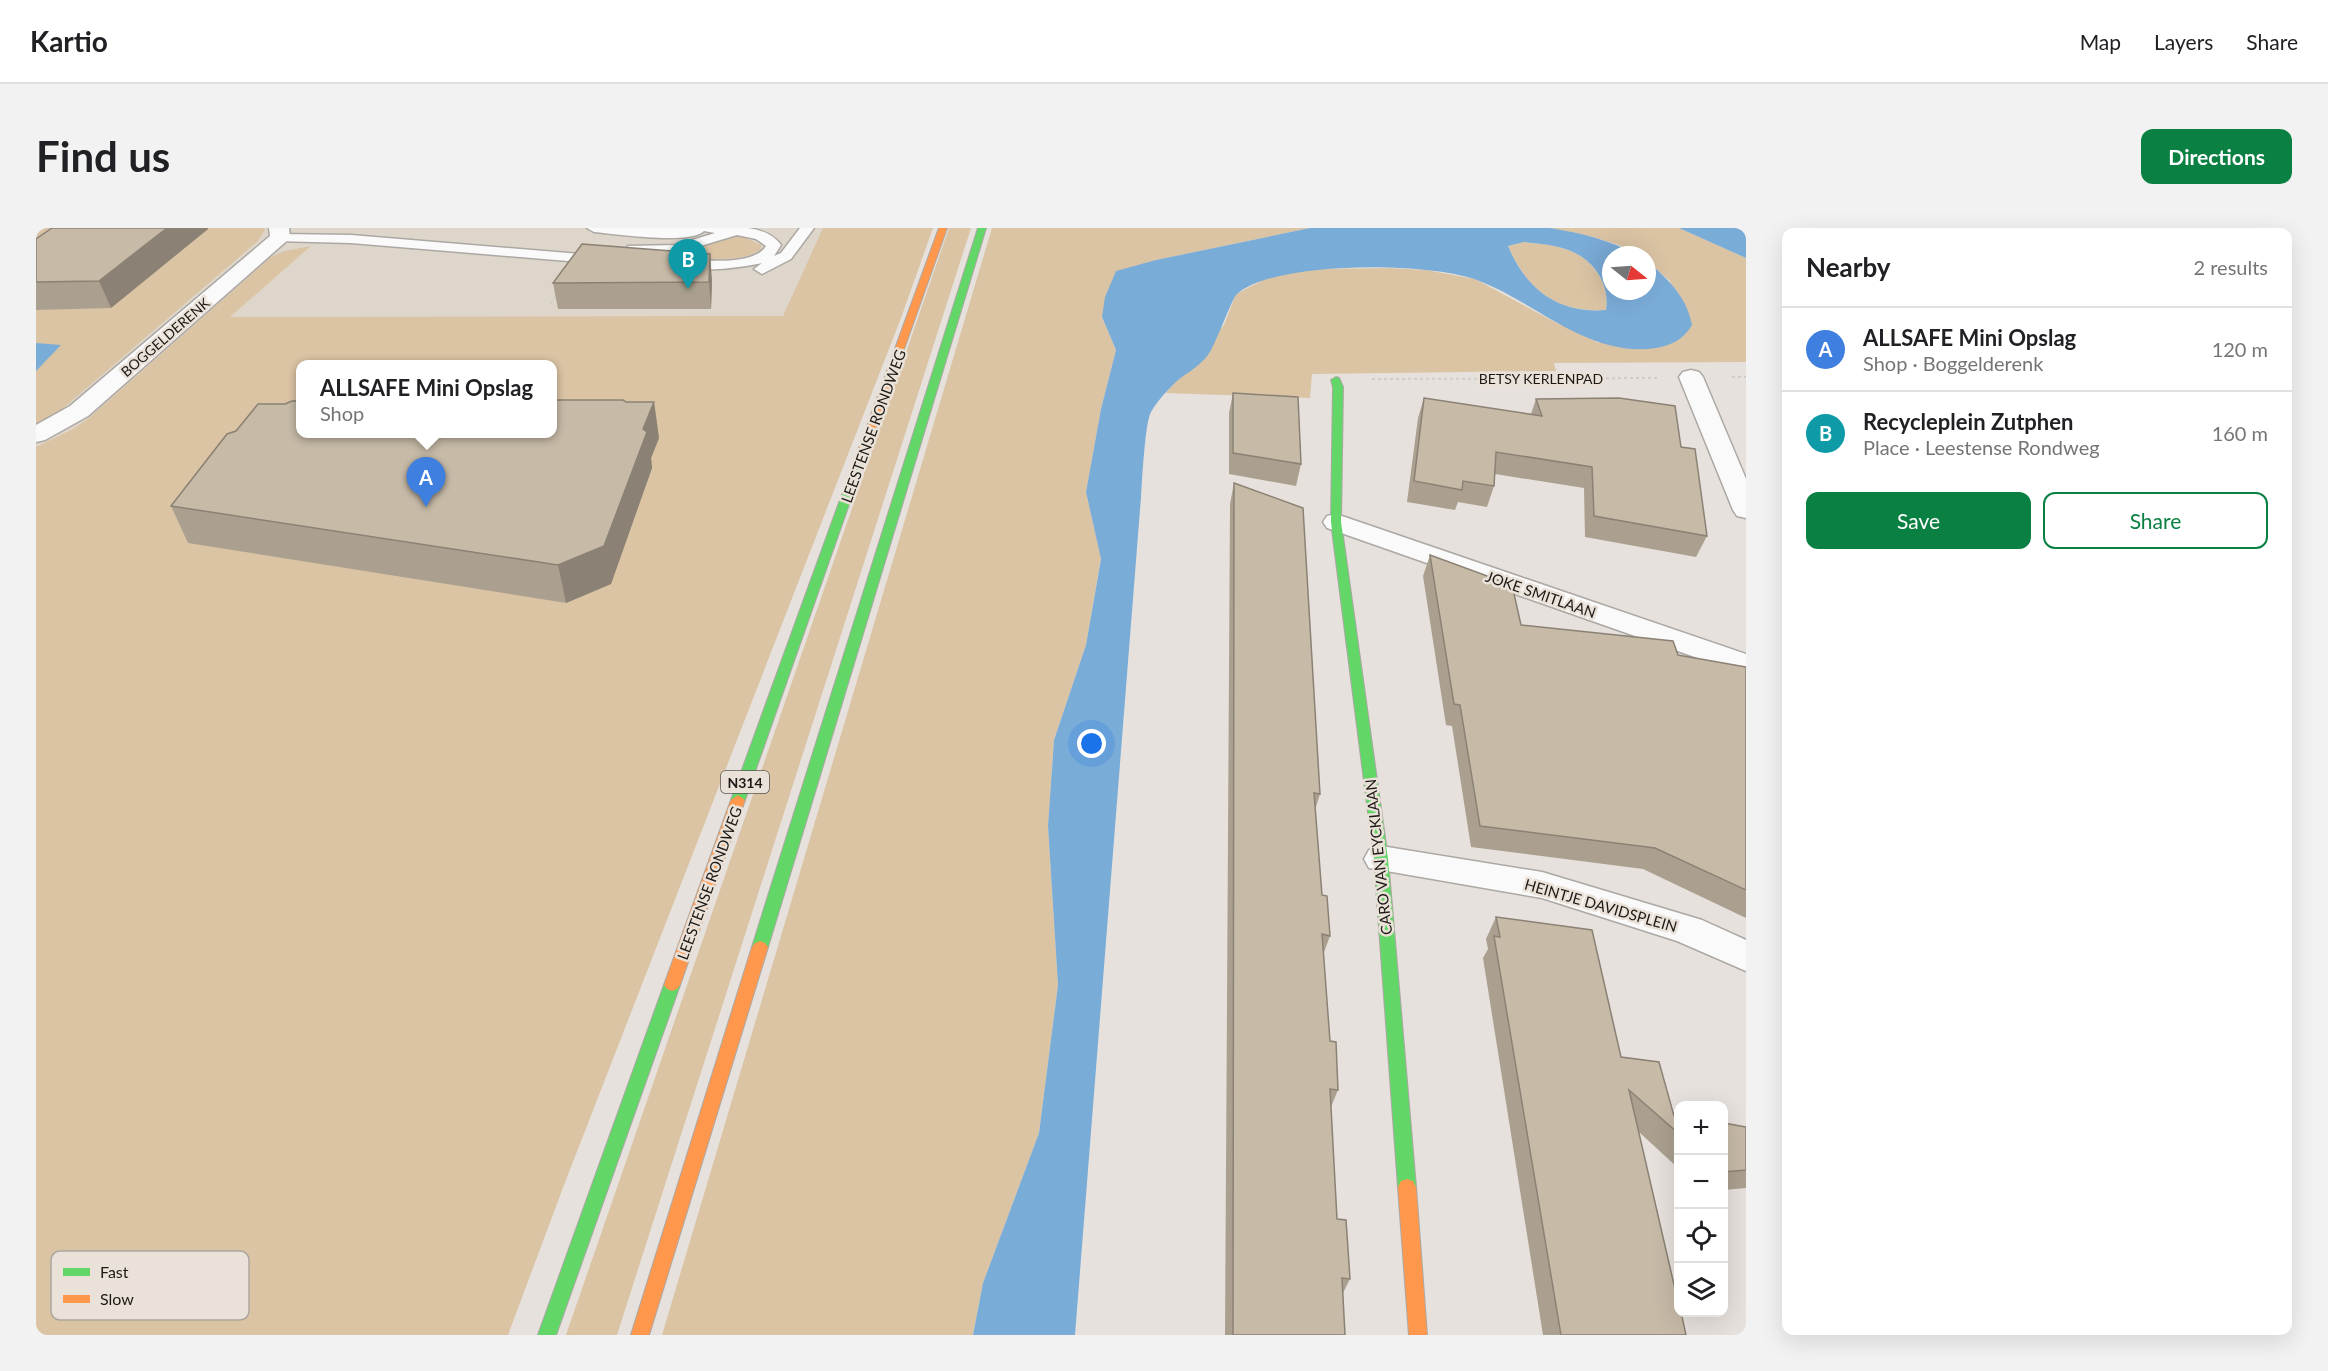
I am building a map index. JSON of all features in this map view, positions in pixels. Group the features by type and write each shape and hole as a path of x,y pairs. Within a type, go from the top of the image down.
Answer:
{"main road":[{"name":"LEESTENSE RONDWEG","path":"547,1335 943,228"},
{"path":"640,1335 982,228"},
{"name":"CARO VAN EYCKLAAN","path":"1336,380 1338,387 1336,522 1381,859 1418,1335"}],"street":[{"name":"BOGGELDERENK","path":"36,435 79,411 280,233"},
{"path":"1691,377 1746,510"},
{"name":"JOKE SMITLAAN","path":"1336,522 1746,665"},
{"name":"HEINTJE DAVIDSPLEIN","path":"1381,859 1542,885 1689,930 1746,956"}],"lane":[{"path":"280,233 631,259 743,263 762,259 773,250 774,245 764,236 709,228 666,234 594,228"},
{"path":"768,228 783,234 792,246"},
{"path":"459,233 734,273 747,272 775,264 786,256 807,228"},
{"path":"631,259 736,232"}],"path":[{"name":"BETSY KERLENPAD","path":"1336,380 1746,377"}],"shaded area":[{"path":"36,228 846,228 799,340 231,336 36,473"},
{"path":"36,228 264,228 265,230 258,241 61,410 36,426"},
{"path":"823,228 933,228 901,318 564,1185 508,1335 36,1335 36,447 73,429 89,418 271,257 285,251 311,246 230,317 783,316"},
{"path":"949,228 971,228 617,1335 566,1335"},
{"path":"992,228 1310,228 1156,260 1102,317 1116,350 1101,409 1086,492 1101,558 1086,645 1054,740 1048,826 1058,985 1039,1133 983,1283 973,1335 662,1335"},
{"path":"1550,228 1679,228 1746,258 1746,362 1554,363 1556,371 1312,374 1310,398 1166,393 1224,325 1236,294 1271,276 1316,269 1426,270 1475,279 1599,343 1650,300 1656,300 1656,295 1671,282 1656,269 1656,246 1620,246"},
{"path":"728,237 744,237 761,245 761,249 752,254 724,259 648,256 687,252"},
{"path":"1524,242 1550,245 1563,248 1583,258 1600,277 1602,300 1607,300 1606,310 1573,307 1558,303 1546,296 1524,275 1508,246"}],"water":[{"path":"1310,228 1550,228 1573,232 1619,246 1602,246 1602,282 1595,269 1583,257 1563,248 1524,242 1508,246 1524,275 1546,296 1573,308 1589,310 1606,310 1607,300 1656,300 1656,270 1681,297 1692,325 1681,338 1672,343 1656,348 1631,349 1608,345 1585,337 1499,290 1477,280 1455,274 1425,270 1354,268 1284,275 1257,283 1237,294 1208,355 1175,383 1155,405 1149,418 1144,453 1075,1335 973,1335 983,1283 1039,1133 1058,985 1048,826 1054,740 1086,645 1101,559 1086,492 1101,409 1116,350 1102,317 1105,297 1116,271 1156,260"},
{"path":"1679,228 1746,228 1746,258"},
{"path":"36,343 61,345 36,371"}],"building":[{"path":"52,228 167,228 99,281 36,282 36,239"},
{"path":"582,244 710,254 709,282 553,283"},
{"path":"1233,393 1298,397 1301,464 1233,453"},
{"path":"1424,398 1542,416 1536,399 1619,398 1675,406 1681,447 1695,449 1707,536 1594,516 1592,467 1496,452 1494,486 1463,481 1462,490 1414,481"},
{"path":"557,400 654,402 643,429 647,432 604,546 558,565 171,506 227,434 236,431 258,404 285,404 296,401 296,438 557,438"},
{"path":"1234,483 1303,508 1320,794 1314,793 1322,895 1327,896 1330,936 1322,934 1330,1041 1336,1042 1338,1090 1330,1089 1337,1219 1346,1220 1350,1279 1342,1278 1345,1335 1233,1335"},
{"path":"1430,555 1512,585 1521,625 1673,641 1678,655 1746,667 1746,890 1655,848 1480,826 1460,705 1454,704"},
{"path":"1496,917 1592,930 1621,1057 1659,1062 1674,1116 1674,1129 1629,1090 1674,1285 1674,1317 1682,1317 1686,1335 1561,1335 1494,936 1500,937"},
{"path":"1728,1124 1746,1127 1746,1170 1728,1172"}],"traffic: fast":[{"path":"760,947 982,228"},
{"path":"1336,380 1338,387 1336,522 1381,859 1407,1187"},
{"path":"738,800 861,456"},
{"path":"547,1335 672,985"}],"traffic: slow":[{"path":"861,456 943,228"},
{"path":"672,985 738,800"},
{"path":"640,1335 760,947"},
{"path":"1407,1187 1418,1335"}],"place":[{"name":"Recycleplein Zutphen","path":"688,289"},
{"name":"ALLSAFE Mini Opslag","path":"426,507"}]}
